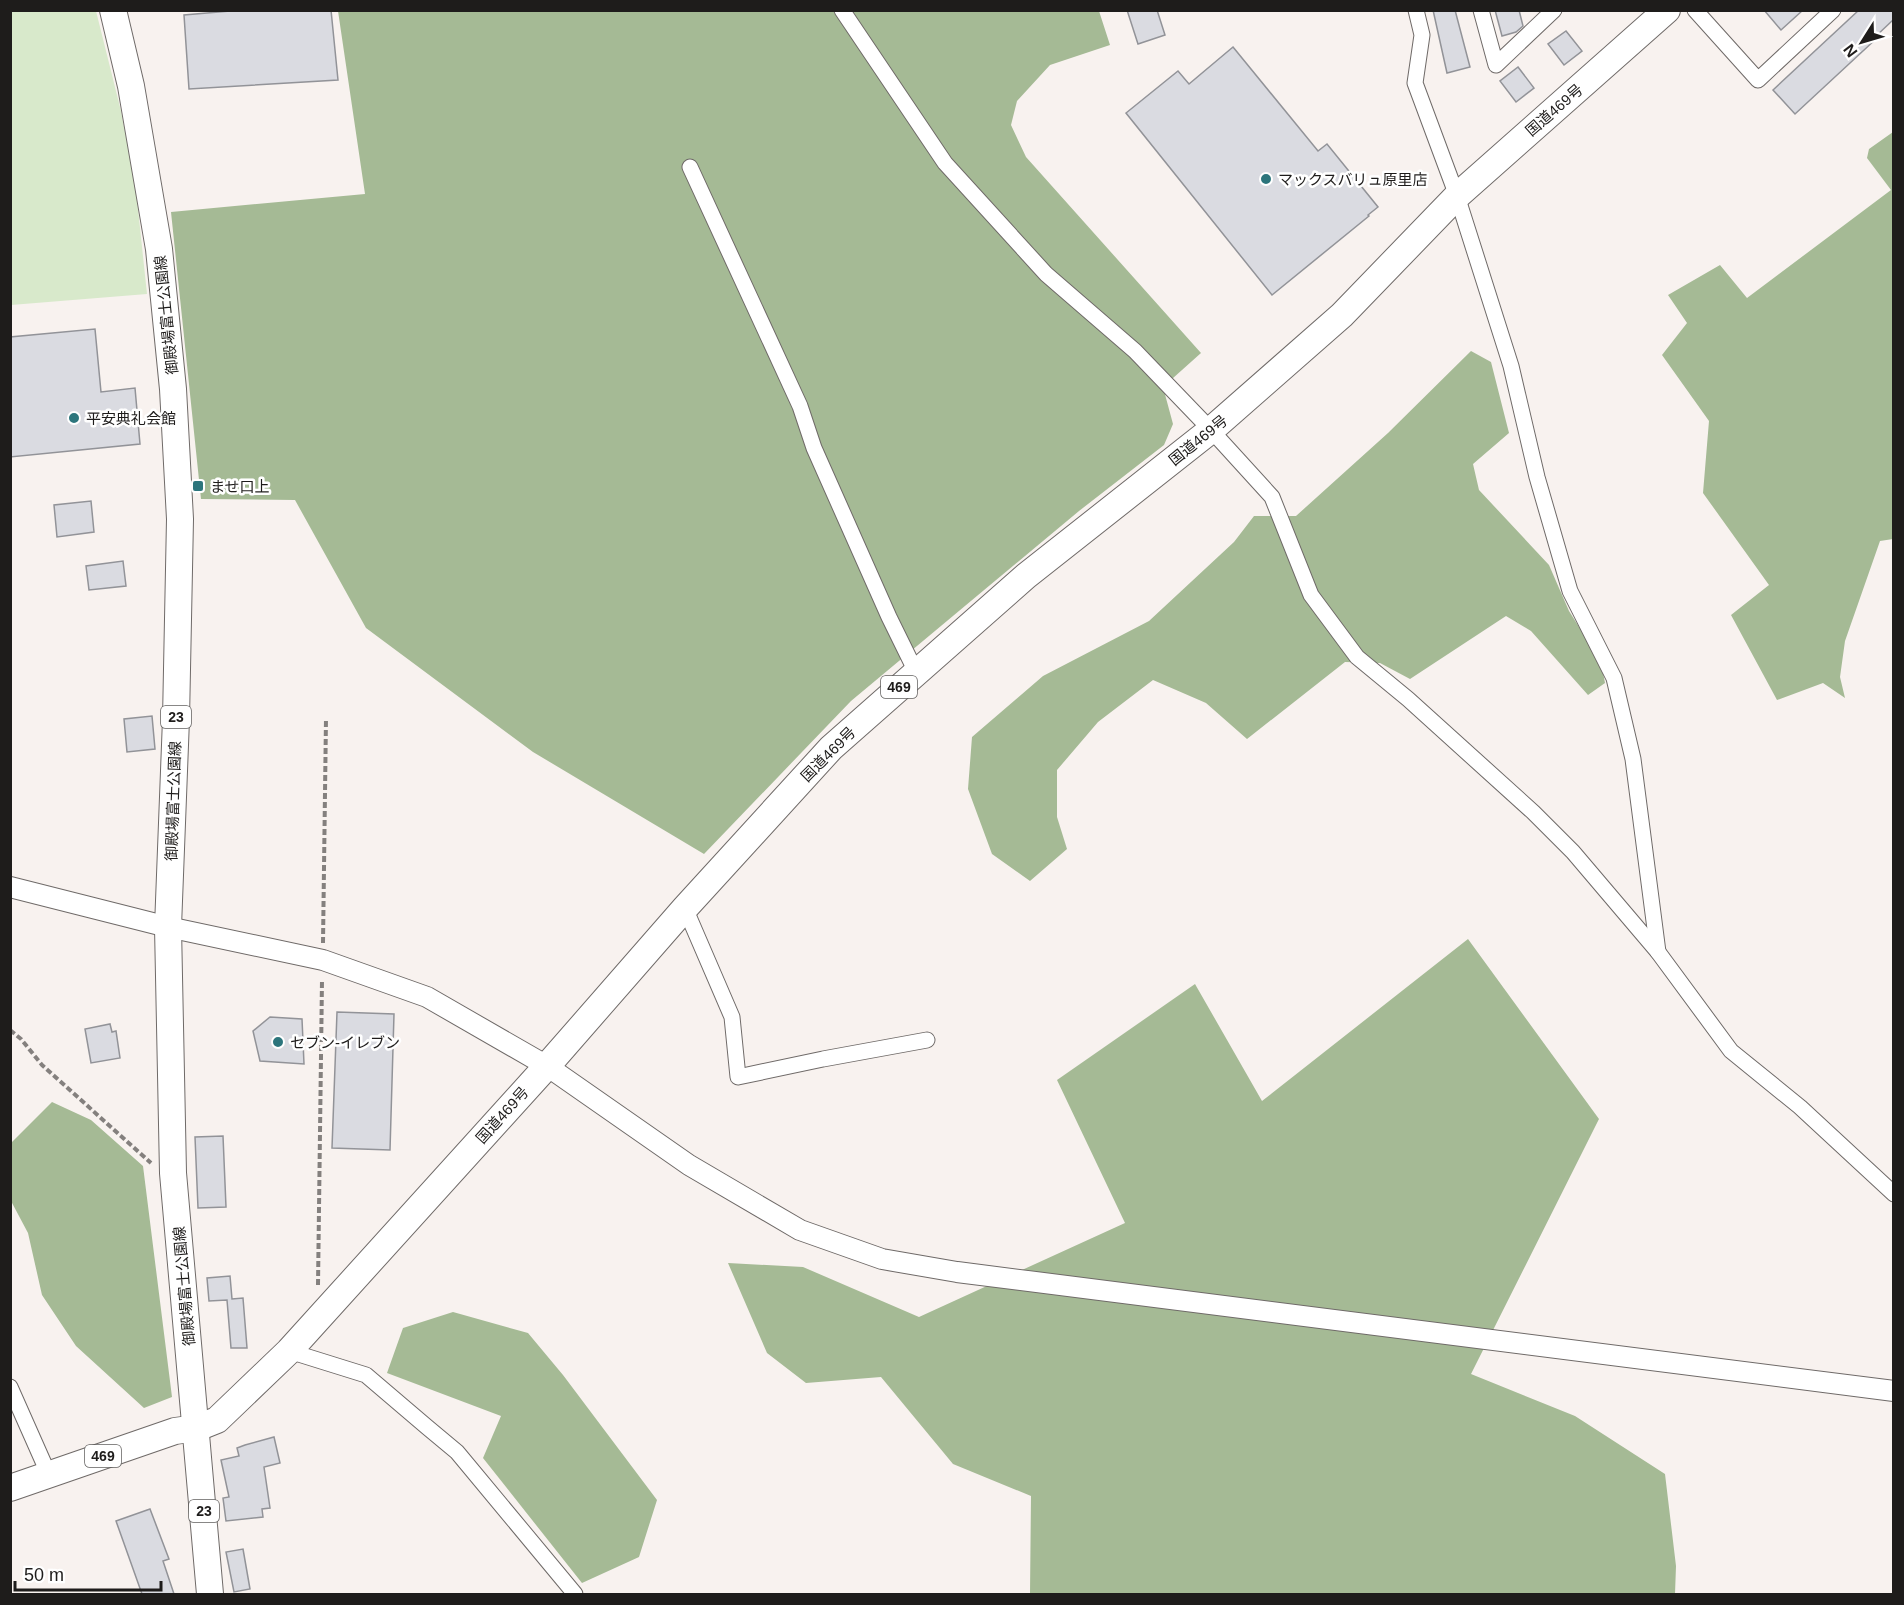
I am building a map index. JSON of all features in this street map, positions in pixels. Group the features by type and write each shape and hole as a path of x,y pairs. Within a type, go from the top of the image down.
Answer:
{"main road":[{"name":"御殿場富士公園線","path":"113,10 131,86 159,249 173,389 180,519 176,719 168,927 173,1173 210,1594"},
{"name":"国道469号","path":"10,1488 176,1431 197,1428 217,1420 289,1351 831,748 1026,576 1211,430 1342,315 1457,196 1666,10"}],"street":[{"path":"842,10 945,163 1046,274 1135,351 1272,497 1311,595 1357,657 1408,699 1574,852 1658,952 1731,1051 1800,1107 1893,1194"},
{"path":"1416,10 1422,35 1415,83 1457,196 1511,366 1537,477 1570,591 1614,678 1633,759 1658,952"},
{"path":"1481,10 1496,65 1554,10"},
{"path":"1695,10 1758,80 1833,10"},
{"path":"690,167 800,406 814,448 916,672"},
{"path":"10,887 168,927 323,960 427,998 547,1066 688,1165 800,1230 882,1259 957,1272 1893,1391"},
{"path":"685,908 732,1017 738,1077 927,1040"},
{"path":"289,1351 366,1375 435,1433 457,1452 575,1594"},
{"path":"10,1387 49,1475"}],"path":[{"path":"325,1311 318,1287 326,718"},
{"path":"10,1030 21,1039 42,1065 152,1164 173,1173"}],"green space":[{"path":"11,10 96,11 121,111 136,190 147,294 11,305"},
{"path":"338,11 1099,11 1110,45 1050,65 1017,101 1011,125 1026,157 1201,353 1163,387 1173,424 1164,445 1079,511 851,701 704,854 533,752 366,628 295,500 201,499 171,212 365,194"},
{"path":"1893,132 1893,539 1880,541 1845,641 1840,677 1845,698 1823,683 1777,700 1731,615 1769,585 1703,493 1709,421 1662,355 1687,323 1668,295 1720,265 1747,298 1891,190 1867,158 1869,149"},
{"path":"1471,351 1491,362 1509,433 1473,464 1479,490 1549,565 1569,611 1601,662 1605,683 1588,695 1531,631 1506,616 1410,679 1380,663 1345,662 1247,739 1206,703 1153,680 1098,722 1057,770 1057,817 1067,849 1030,881 992,854 968,789 972,737 1043,676 1149,621 1234,542 1254,516 1296,516 1388,433"},
{"path":"1468,939 1599,1119 1471,1374 1575,1416 1665,1474 1676,1566 1675,1594 1030,1594 1031,1496 953,1464 881,1377 806,1383 767,1353 728,1263 803,1267 919,1317 1125,1223 1057,1080 1195,984 1262,1101"},
{"path":"52,1102 91,1120 143,1166 172,1397 144,1408 76,1346 42,1295 28,1233 11,1201 11,1143"},
{"path":"453,1312 528,1333 563,1375 657,1500 639,1557 582,1583 483,1458 501,1416 387,1373 403,1328"}],"building":[{"path":"242,10 331,10 338,80 189,89 184,15"},
{"path":"1127,10 1157,10 1165,35 1138,44"},
{"path":"1433,10 1455,10 1470,67 1447,73"},
{"path":"1495,10 1519,10 1523,26 1516,32 1502,36"},
{"path":"1764,10 1803,10 1781,30"},
{"path":"1859,10 1893,10 1893,20 1875,37 1877,38 1795,114 1773,90"},
{"path":"1566,31 1582,51 1564,65 1548,44"},
{"name":"マックスバリュ原里店","path":"1233,47 1318,151 1327,144 1378,207 1272,295 1126,113 1178,71 1189,84"},
{"path":"1518,67 1534,88 1516,102 1500,81"},
{"name":"平安典礼会館","path":"95,329 101,392 135,388 140,444 10,457 10,337"},
{"path":"91,501 94,532 57,537 54,505"},
{"path":"123,561 126,586 89,590 86,566"},
{"path":"152,716 155,749 127,752 124,719"},
{"path":"337,1012 394,1014 390,1150 332,1148"},
{"path":"270,1017 302,1019 304,1064 260,1061 253,1031"},
{"path":"110,1024 112,1032 116,1031 120,1058 91,1063 85,1029"},
{"path":"223,1136 226,1207 198,1208 195,1137"},
{"path":"230,1276 232,1299 243,1298 247,1348 231,1348 227,1300 209,1301 207,1278"},
{"path":"274,1437 280,1463 264,1467 270,1508 262,1509 263,1517 226,1521 223,1498 229,1497 221,1460 239,1456 237,1448"},
{"path":"150,1509 169,1559 163,1561 174,1594 142,1594 116,1521"},
{"path":"243,1549 250,1589 234,1592 226,1552"}],"place":[{"name":"マックスバリュ原里店","path":"1266,179"},
{"name":"平安典礼会館","path":"74,418"},
{"name":"ませ口上","path":"198,486"},
{"name":"セブン-イレブン","path":"278,1042"}]}
